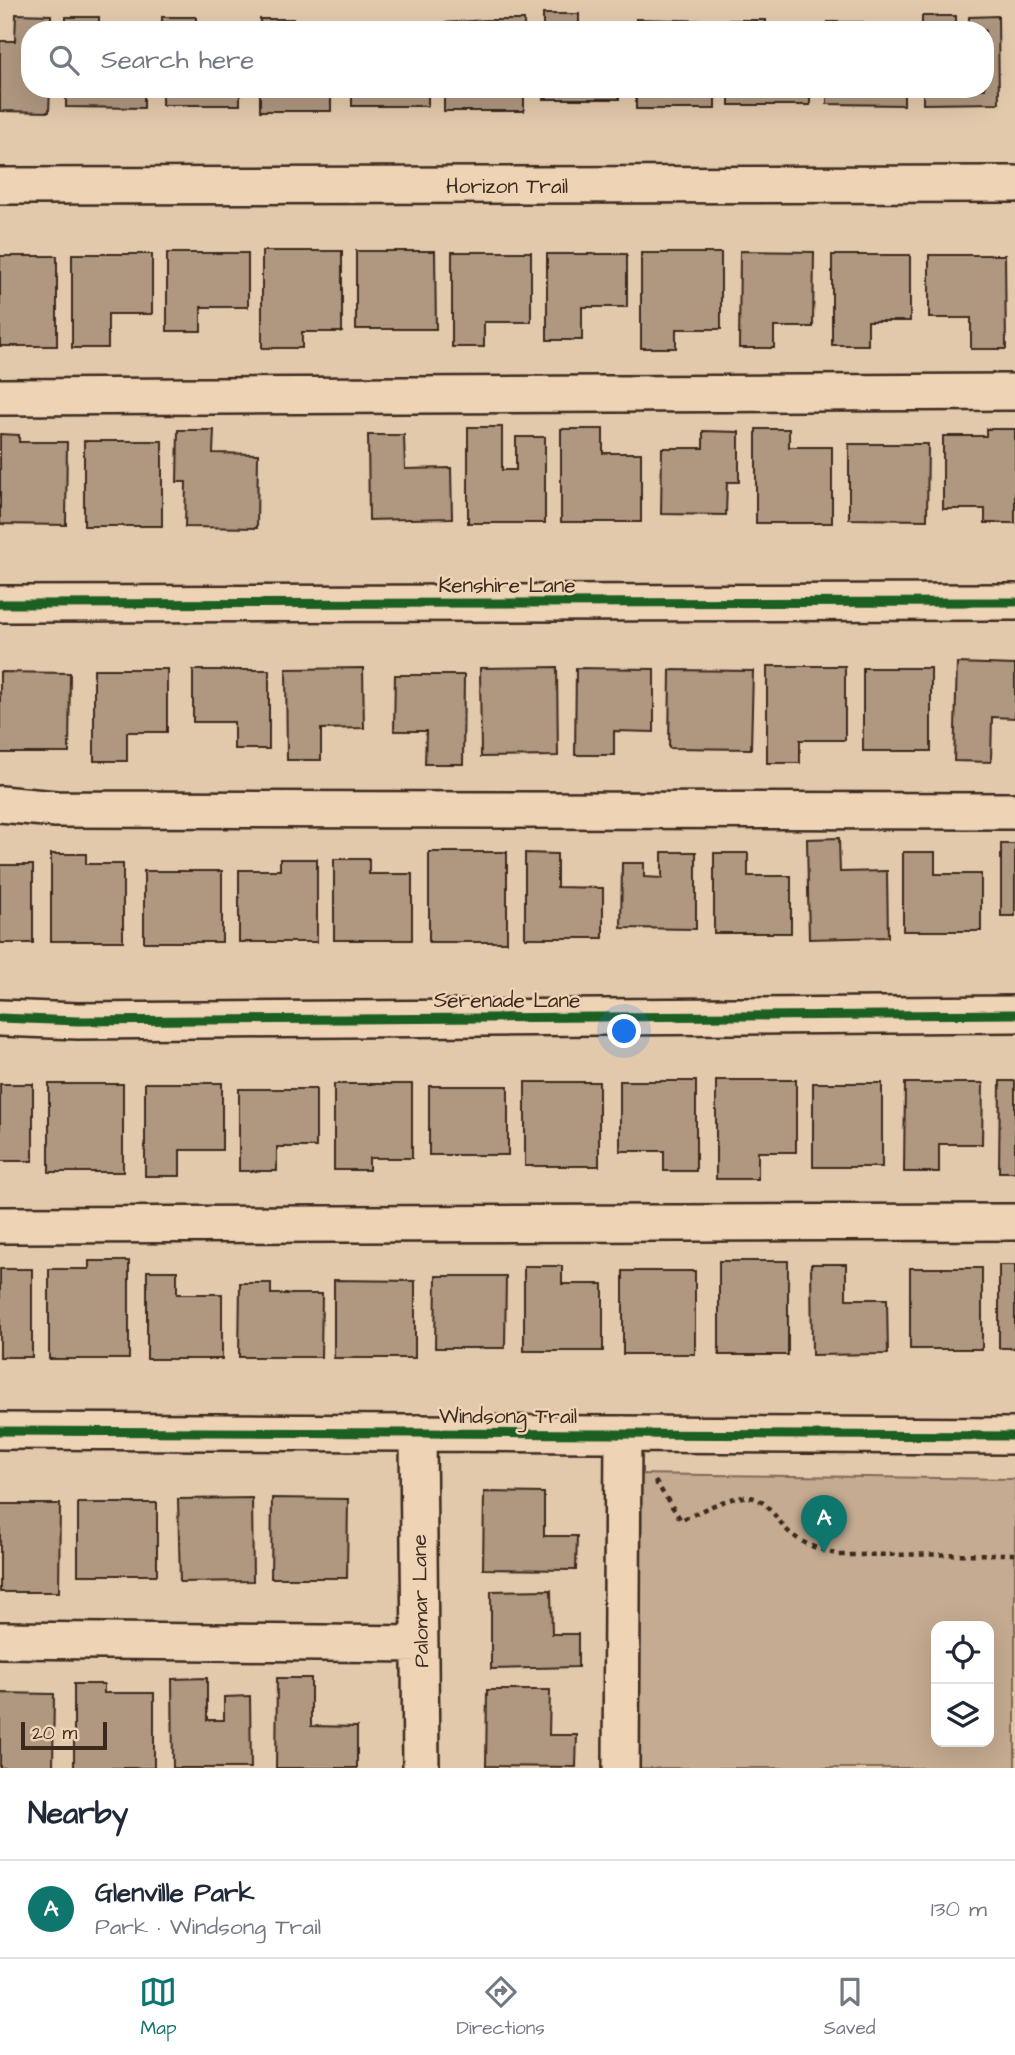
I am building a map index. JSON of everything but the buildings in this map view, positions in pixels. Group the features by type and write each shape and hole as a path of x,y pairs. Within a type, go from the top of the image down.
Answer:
{"street":[{"name":"Horizon Trail","path":"0,186 1015,184"},
{"path":"0,397 1015,392"},
{"name":"Kenshire Lane","path":"0,604 1015,602"},
{"path":"0,804 56,809 1015,811"},
{"name":"Serenade Lane","path":"0,1018 92,1021 1015,1014"},
{"path":"0,1225 1015,1222"},
{"name":"Windsong Trail","path":"0,1431 1015,1436"},
{"name":"Palomar Lane","path":"418,1433 421,1768"},
{"path":"621,1768 623,1434"},
{"path":"0,1640 420,1644"}],"path":[{"path":"652,1477 681,1520 724,1502 750,1497 764,1503 789,1532 813,1547 839,1555 1015,1554"}],"shaded area":[{"path":"632,1474 1015,1479 1015,1768 637,1768"}],"cycle path":[{"path":"0,604 1015,602"},
{"path":"0,1018 78,1021 1015,1014"},
{"path":"0,1431 1015,1436"}],"place":[{"name":"Glenville Park","path":"824,1553"}]}
